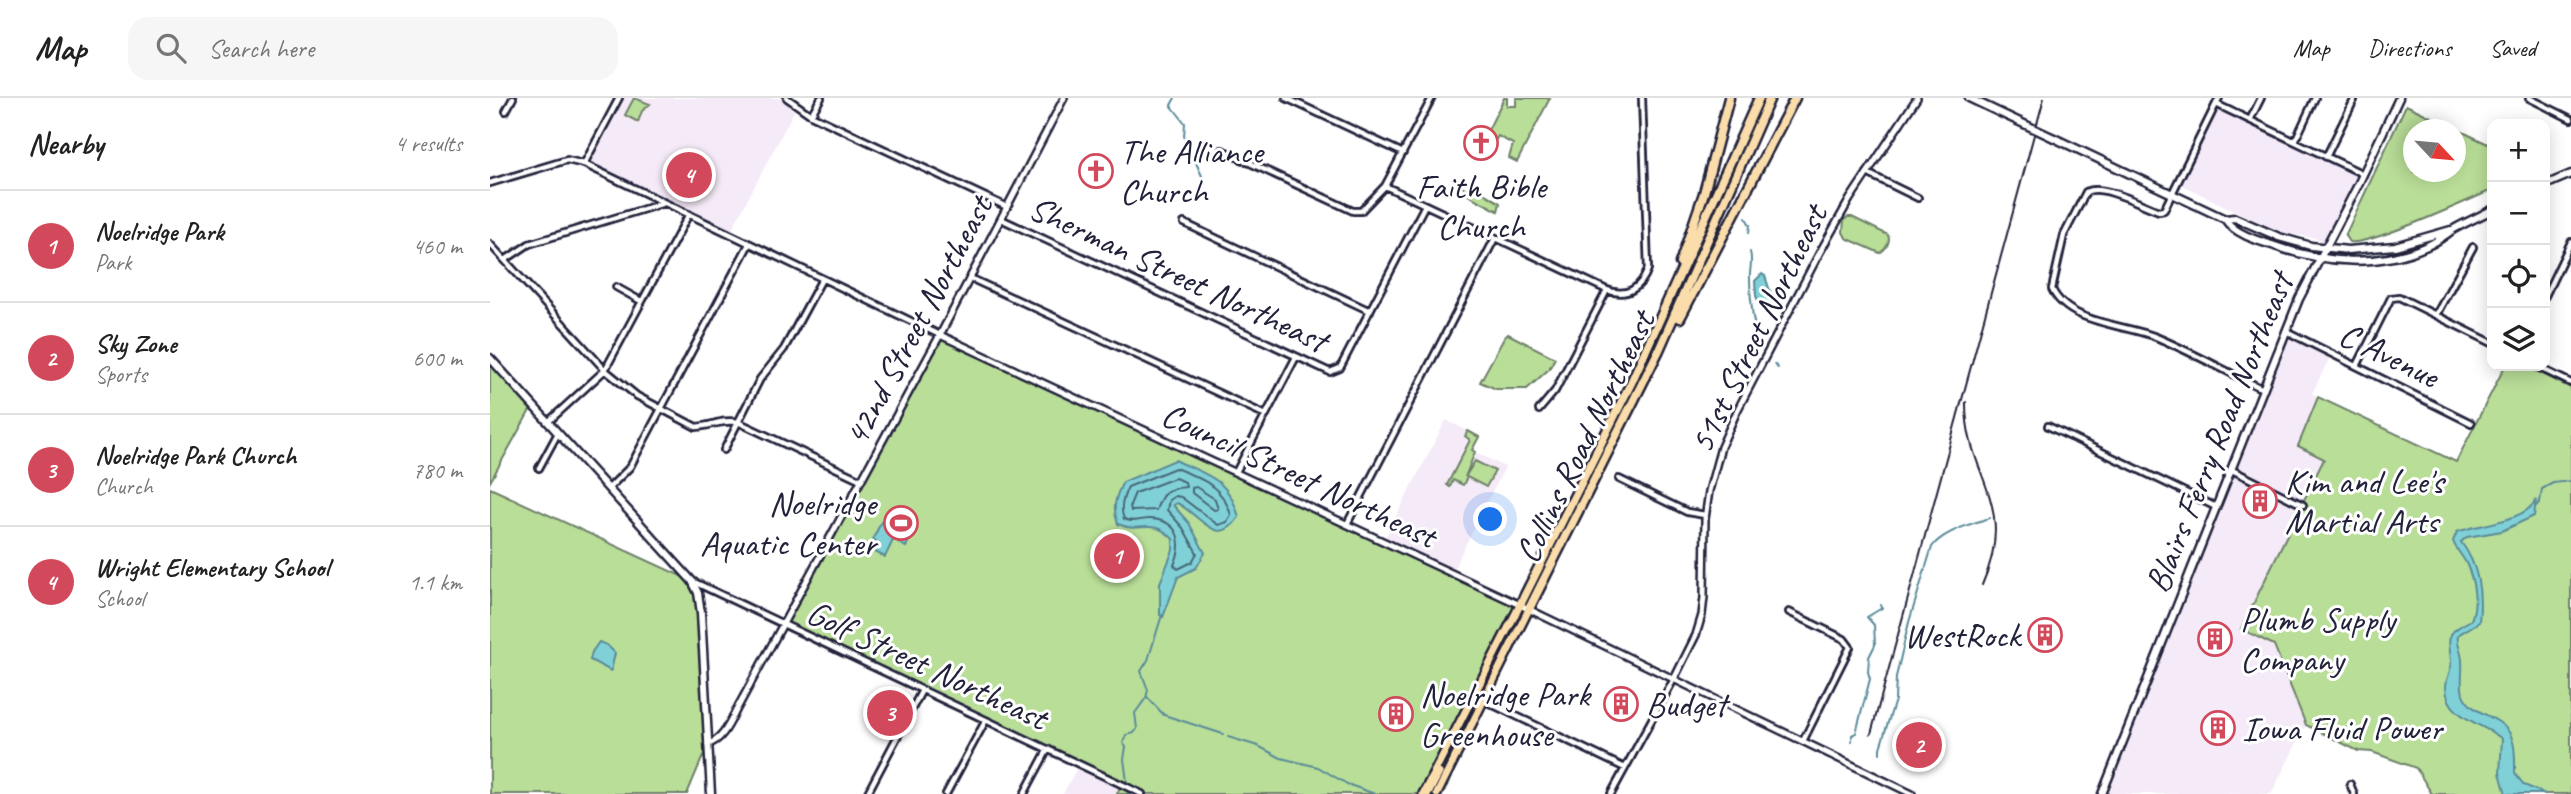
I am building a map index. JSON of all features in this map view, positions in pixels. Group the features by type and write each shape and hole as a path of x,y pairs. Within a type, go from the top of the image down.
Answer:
{"highway":[{"path":"1631,383 1686,247 1704,193 1729,98"},
{"name":"Collins Road Northeast","path":"1437,794 1485,701 1524,607 1631,383 1759,98"},
{"name":"Collins Road Northeast","path":"1423,794 1659,350 1770,98"},
{"path":"1659,350 1676,326 1795,98"},
{"name":"Collins Road Northeast","path":"1428,794 1441,768 1446,749"}],"main road":[{"path":"1969,98 2225,219 2235,218 2279,237 2325,249 2382,248 2453,230"},
{"name":"Blairs Ferry Road Northeast","path":"2102,794 2286,331 2399,98"},
{"path":"2550,183 2571,174"},
{"path":"2225,219 2230,227 2263,242 2320,258 2357,260 2397,256 2427,246 2487,213"},
{"path":"490,358 692,581 698,593 701,613 711,794"}],"street":[{"path":"506,111 513,98"},
{"path":"490,183 567,160 584,164 619,98"},
{"name":"Sherman Street Northeast","path":"788,98 811,116 1007,207"},
{"path":"811,116 821,98"},
{"name":"42nd Street Northeast","path":"708,744 714,743 726,728 940,335 1064,98"},
{"path":"1286,98 1403,153"},
{"path":"1222,149 1353,211 1361,212 1385,186 1433,98"},
{"path":"1385,186 1607,290 1615,293 1629,292 1639,286 1648,269 1642,98"},
{"name":"51st Street Northeast","path":"1674,679 1696,635 1702,615 1705,515 1715,467 1737,411 1820,252 1867,173 1917,98"},
{"path":"2218,98 2164,210 2159,211 2116,194 2091,189 2086,192 2064,235 2052,289 2056,298 2106,325 2155,337 2263,389"},
{"path":"2250,120 2261,98"},
{"path":"2294,142 2315,98"},
{"path":"2326,157 2355,98"},
{"path":"2529,98 2571,119"},
{"path":"2216,104 2363,174"},
{"name":"Council Street Northeast","path":"584,164 940,335 1524,607 1912,794"},
{"path":"1867,173 1919,198"},
{"path":"505,260 529,244 664,202"},
{"path":"1184,223 1370,312 1425,205"},
{"path":"548,422 605,370 689,214"},
{"name":"Sherman Street Northeast","path":"1001,219 1330,372 1340,368 1370,312"},
{"path":"1346,524 1496,238"},
{"path":"2550,286 2571,242"},
{"path":"609,488 630,467 749,243"},
{"path":"490,244 605,370 637,396 696,427 726,419 738,422 861,480"},
{"path":"2436,315 2473,247"},
{"path":"970,278 1266,415"},
{"path":"724,450 760,379 784,349 822,279"},
{"path":"616,286 641,301"},
{"path":"1539,410 1555,391 1607,290"},
{"path":"2357,366 2391,298 2399,297 2487,340"},
{"name":"C Avenue","path":"2286,331 2471,423"},
{"path":"1236,472 1296,356"},
{"path":"2546,371 2571,383"},
{"path":"2048,426 2217,507"},
{"path":"539,468 558,433"},
{"path":"2232,470 2303,505"},
{"path":"1619,479 1687,512 1705,515"},
{"name":"Golf Street Northeast","path":"692,581 1142,794"},
{"path":"1789,612 1844,639 1850,647 1803,741"},
{"path":"1611,794 1674,679"},
{"path":"867,794 922,690"},
{"path":"1485,701 1625,768"},
{"path":"946,794 986,720"},
{"path":"1024,794 1048,749"},
{"path":"2350,784 2354,794"}],"shaded area":[{"path":"624,98 781,98 794,111 731,231 593,163 591,159"},
{"path":"2216,104 2363,174 2329,241 2289,234 2268,227 2178,183"},
{"path":"2286,331 2332,353 2312,393 2318,397 2298,446 2324,458 2242,629 2274,645 2306,725 2271,794 2102,794"},
{"path":"1446,420 1479,437 1473,451 1505,467 1453,570 1385,538"},
{"path":"1079,764 1121,784 1117,794 1063,794"}],"green space":[{"path":"634,98 650,104 642,111 638,122 625,115"},
{"path":"1504,98 1507,98 1507,106 1516,106 1516,98 1550,98 1517,162 1509,158 1513,144 1498,136 1495,141 1485,136"},
{"path":"2406,105 2435,119 2403,119 2403,182 2466,182 2466,134 2487,144 2487,192 2419,222 2359,242 2349,242 2345,236"},
{"path":"1454,182 1474,193 1477,189 1500,203 1498,211 1451,186"},
{"path":"1848,217 1888,235 1888,243 1880,253 1846,238 1843,232 1844,220"},
{"path":"1508,334 1555,358 1549,369 1527,389 1496,389 1480,382"},
{"path":"940,335 1520,605 1423,794 1117,794 1121,785 782,623"},
{"path":"490,363 533,405 490,482"},
{"path":"2502,371 2536,371 2571,388 2571,794 2432,794 2416,768 2372,752 2358,751 2306,725 2274,645 2241,629 2324,459 2298,446 2318,397 2456,462"},
{"path":"1468,431 1479,437 1472,450 1475,452 1465,477 1475,461 1495,471 1486,487 1467,477 1463,485 1453,480 1450,487 1447,485 1470,440 1465,436"},
{"path":"490,488 692,581 698,593 708,744 687,794 490,794"}],"water":[{"path":"1762,274 1771,294 1770,303 1766,307 1760,305 1756,296 1755,281"},
{"path":"1175,460 1223,486 1239,517 1231,526 1216,530 1186,508 1177,503 1173,505 1189,523 1205,553 1196,568 1178,577 1163,617 1160,615 1160,583 1173,550 1173,539 1158,528 1133,528 1118,524 1115,508 1123,482"},
{"path":"2536,500 2534,516 2502,531 2467,537 2461,542 2475,570 2480,601 2479,622 2458,635 2463,694 2472,706 2509,732 2514,747 2515,774 2524,785 2545,794 2506,794 2500,773 2502,739 2459,713 2448,698 2446,687 2451,664 2450,635 2471,620 2475,599 2469,571 2453,541 2457,532 2511,518 2522,513"},
{"path":"892,515 905,518 913,530 906,547 899,543 903,536 892,530 896,534 885,557 875,552 879,543 873,539 881,522"},
{"path":"599,642 615,653 611,671 590,660"}],"waterway":[{"path":"1175,98 1171,105 1185,123 1184,136 1202,176"},
{"path":"1746,218 1750,225 1749,233"},
{"path":"1750,252 1753,314 1756,332 1762,345"},
{"path":"1774,364 1778,368"},
{"path":"2535,507 2540,502 2542,489 2553,483 2571,481"},
{"path":"1880,753 1895,700 1896,677 1909,622 1932,547 1950,533 1990,518"},
{"path":"1852,741 1870,679 1869,657 1875,645 1874,625 1867,617 1882,608 1881,605"},
{"path":"1127,782 1124,759 1126,747 1123,743 1126,735 1137,729 1135,713 1146,698 1148,690 1141,671 1148,660 1162,615"},
{"path":"1147,697 1164,715 1223,734"},
{"path":"1228,737 1258,746 1281,758 1318,767 1347,784 1375,794"}],"railway":[{"path":"1871,734 2044,98"},
{"path":"1966,402 1968,428 1988,490 1995,532 1992,556 1982,585"}],"place":[{"name":"Faith Bible Church","path":"1481,143"},
{"name":"The Alliance Church","path":"1096,171"},
{"name":"Wright Elementary School","path":"689,175"},
{"name":"Kim and Lee's Martial Arts","path":"2260,501"},
{"name":"Noelridge Aquatic Center","path":"901,523"},
{"name":"Noelridge Park","path":"1117,556"},
{"name":"WestRock","path":"2045,635"},
{"name":"Plumb Supply Company","path":"2215,639"},
{"name":"Budget","path":"1621,704"},
{"name":"Noelridge Park Church","path":"890,713"},
{"name":"Noelridge Park Greenhouse","path":"1396,714"},
{"name":"Iowa Fluid Power","path":"2218,728"},
{"name":"Sky Zone","path":"1919,745"}]}
